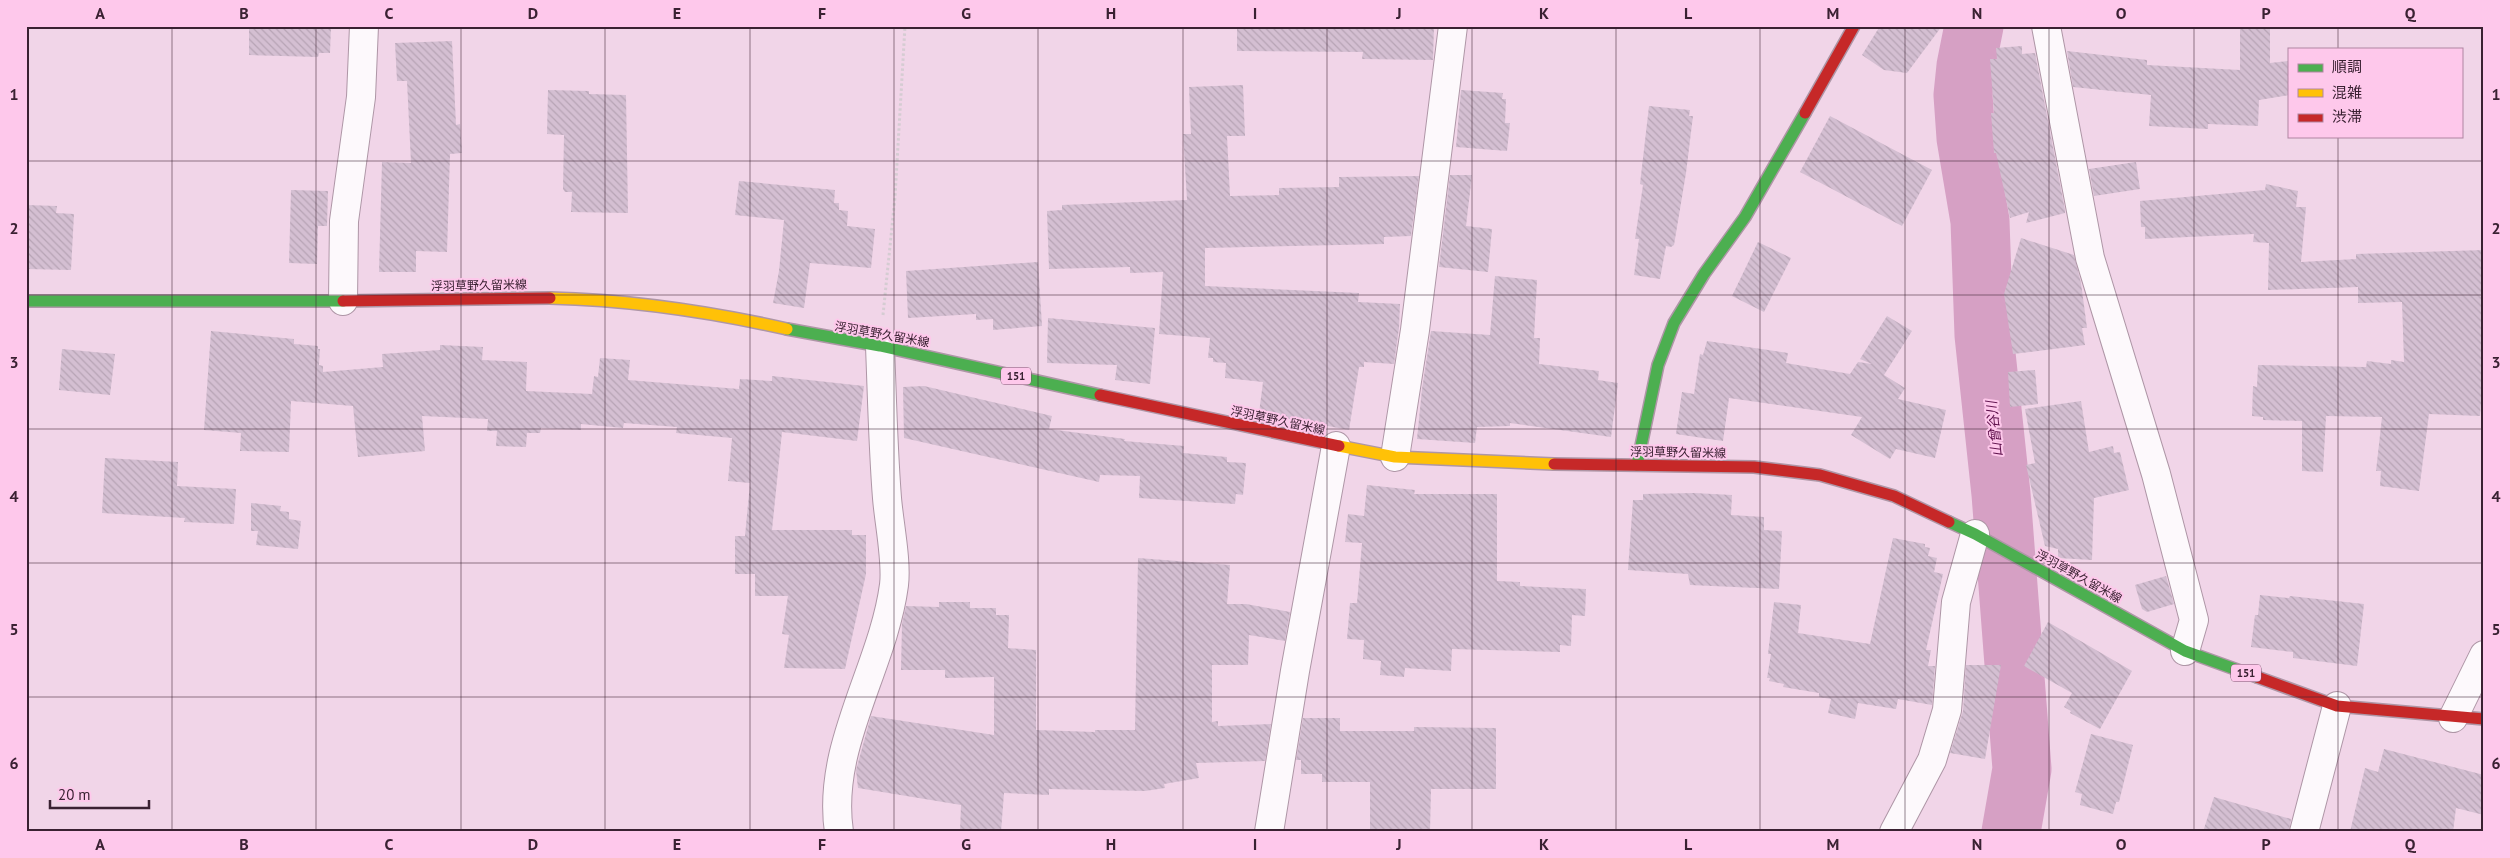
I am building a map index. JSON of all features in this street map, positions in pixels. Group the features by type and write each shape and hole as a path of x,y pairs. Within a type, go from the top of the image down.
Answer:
{"main road":[{"path":"1637,465 1658,365 1674,323 1704,274 1744,216 1854,26"},
{"name":"浮羽草野久留米線","path":"26,301 343,301 551,298 652,304 750,320 838,341 880,346 1336,446 1395,457 1494,463 1754,466 1820,475 1894,496 1983,538 2185,651 2337,706 2453,718 2484,719"}],"street":[{"path":"343,301 344,221 361,97 364,26"},
{"path":"1395,457 1415,330 1453,26"},
{"path":"2046,26 2090,258 2156,474 2194,620 2185,651"},
{"path":"839,832 837,818 838,785 851,730 889,615 894,582 887,497 880,346"},
{"path":"1270,832 1295,671 1336,446"},
{"path":"1894,832 1932,760 1947,710 1956,602 1983,538"},
{"path":"2453,718 2484,655"},
{"path":"2304,832 2337,706"}],"path":[{"path":"880,346 894,197 905,26"}],"building":[{"path":"249,26 331,26 330,53 319,53 318,57 249,55"},
{"path":"1237,26 1434,26 1433,60 1362,59 1363,52 1237,51"},
{"path":"1880,26 1942,26 1907,73 1884,70 1862,55"},
{"path":"2240,26 2270,26 2270,63 2288,61 2288,95 2259,100 2258,126 2208,124 2208,129 2149,126 2151,95 2073,87 2067,51 2147,60 2147,65 2240,70"},
{"path":"452,41 456,125 460,124 462,153 450,154 447,252 416,251 416,272 379,272 382,162 411,163 407,81 397,81 395,43"},
{"path":"2022,46 2022,54 2035,53 2065,210 2065,213 2026,223 2029,212 2010,218 1996,153 1994,153 1991,113 1994,113 1990,59 1997,59 1996,48"},
{"path":"1243,85 1245,136 1227,136 1230,196 1279,195 1279,188 1339,187 1339,177 1419,176 1411,236 1384,237 1384,244 1205,248 1205,286 1359,293 1358,302 1400,304 1394,364 1364,362 1364,367 1359,367 1349,430 1259,413 1263,382 1225,378 1226,363 1213,362 1213,358 1208,358 1210,338 1159,334 1163,272 1130,273 1130,267 1049,269 1047,211 1062,210 1062,205 1187,200 1183,134 1191,134 1189,87"},
{"path":"548,90 589,91 589,94 626,95 628,213 571,212 572,192 565,192 563,189 564,135 547,134"},
{"path":"1461,90 1503,93 1502,99 1506,99 1505,123 1510,123 1507,151 1456,147"},
{"path":"1649,106 1690,110 1689,116 1693,116 1674,245 1671,247 1666,246 1660,279 1634,275 1639,239 1635,239 1643,185 1640,184"},
{"path":"1830,116 1932,170 1902,226 1800,172"},
{"path":"2136,162 2140,189 2094,196 2089,169"},
{"path":"1450,175 1472,175 1466,226 1492,229 1488,272 1439,267"},
{"path":"739,181 835,190 834,203 839,203 839,210 848,211 847,226 875,229 871,268 810,263 804,308 773,303 779,271 784,220 735,215"},
{"path":"2266,184 2298,191 2296,207 2306,207 2301,262 2356,259 2356,254 2484,250 2484,404 2481,404 2480,416 2429,414 2419,491 2380,486 2381,471 2376,471 2382,417 2326,416 2323,472 2302,471 2302,421 2263,420 2263,417 2252,416 2253,386 2257,387 2258,365 2366,367 2367,361 2391,364 2391,360 2404,362 2402,302 2358,303 2358,287 2268,290 2269,243 2253,242 2254,234 2145,239 2145,227 2141,227 2140,201 2265,190"},
{"path":"291,190 328,191 327,226 318,226 317,264 289,263"},
{"path":"26,205 57,206 56,213 74,214 71,270 26,269"},
{"path":"2021,238 2074,255 2081,283 2087,328 2082,328 2085,345 2013,354 2004,294"},
{"path":"1758,242 1791,258 1764,312 1732,296"},
{"path":"1038,262 1042,326 993,330 993,319 976,320 976,314 908,318 906,271"},
{"path":"1495,276 1537,280 1534,338 1540,338 1539,364 1599,371 1598,380 1618,383 1611,437 1510,423 1510,426 1477,427 1475,443 1417,439 1431,331 1490,335"},
{"path":"1887,316 1912,331 1884,375 1905,388 1898,399 1946,410 1935,458 1896,449 1890,459 1851,435 1862,417 1729,398 1723,441 1676,434 1682,392 1694,394 1700,354 1703,355 1707,341 1788,353 1786,363 1850,374 1858,362 1872,364 1860,359"},
{"path":"1048,318 1155,328 1150,384 1115,380 1117,365 1047,363"},
{"path":"211,331 294,339 294,344 318,346 318,349 320,349 319,365 323,366 323,372 383,367 382,354 440,350 440,345 483,347 482,360 527,362 526,391 592,394 594,376 598,377 600,358 630,360 628,380 739,389 740,379 772,381 772,376 864,386 857,441 782,432 772,530 852,530 852,535 866,535 866,574 845,669 784,668 789,635 782,634 788,596 755,596 755,574 735,574 735,536 745,536 750,483 728,481 732,438 676,433 677,427 624,423 623,428 581,424 581,430 541,428 540,433 527,433 526,447 496,446 497,431 487,431 488,419 422,416 425,451 358,457 353,406 291,401 289,452 240,451 241,433 204,430"},
{"path":"62,349 115,354 110,395 59,390"},
{"path":"2035,370 2038,404 2010,407 2008,372"},
{"path":"924,386 1052,416 1049,429 1125,439 1124,441 1184,446 1183,453 1227,457 1227,462 1246,463 1243,495 1236,494 1235,504 1139,498 1140,476 1100,475 1099,482 904,438 903,387"},
{"path":"2081,401 2089,452 2113,446 2114,453 2120,452 2129,490 2094,498 2092,560 2058,558 2058,549 2045,546 2026,465 2035,463 2025,409"},
{"path":"105,458 178,462 177,486 236,489 234,524 184,522 185,518 102,513"},
{"path":"1367,485 1415,490 1414,494 1497,494 1497,581 1520,582 1520,586 1586,589 1585,616 1572,615 1571,646 1560,645 1560,652 1452,649 1451,671 1405,668 1404,677 1380,675 1381,661 1363,659 1364,640 1347,639 1350,603 1357,603 1362,543 1345,542 1348,514 1364,516"},
{"path":"1694,493 1732,495 1731,515 1764,517 1764,530 1782,531 1779,589 1690,585 1688,574 1628,570 1633,500 1643,500 1643,494"},
{"path":"251,503 281,506 280,511 289,512 289,519 301,521 298,549 256,545 258,531 251,531"},
{"path":"1893,538 1925,544 1925,547 1930,548 1928,556 1937,558 1934,572 1943,574 1926,650 1931,650 1928,666 1935,666 1932,705 1898,699 1896,709 1858,703 1855,719 1828,713 1831,699 1819,697 1819,693 1783,687 1784,684 1769,681 1770,678 1767,678 1771,654 1768,654 1774,602 1801,605 1798,633 1870,644"},
{"path":"1138,558 1230,565 1227,604 1246,604 1290,612 1285,641 1249,635 1248,665 1212,665 1212,722 1218,721 1218,726 1271,724 1265,761 1196,763 1199,778 1164,784 1165,788 1145,791 1049,789 1049,795 1004,793 1001,832 960,832 961,805 858,788 856,770 871,716 994,735 994,677 945,678 945,670 901,670 902,624 906,606 939,607 939,602 970,602 970,608 996,608 996,615 1009,615 1008,648 1036,650 1036,730 1095,732 1095,730 1135,730"},
{"path":"2166,576 2174,604 2147,612 2142,609 2135,585"},
{"path":"2260,595 2289,598 2290,596 2364,604 2357,666 2293,658 2293,652 2251,647 2255,615 2258,615"},
{"path":"2048,622 2132,671 2100,729 2070,713 2071,711 2064,707 2072,693 2024,666"},
{"path":"1966,665 2001,665 1985,759 1950,753 1963,711"},
{"path":"1303,718 1340,718 1340,731 1414,731 1414,727 1496,728 1496,789 1431,789 1430,832 1370,832 1370,782 1322,782 1322,774 1301,774 1301,760 1296,760"},
{"path":"2091,734 2133,745 2119,802 2116,802 2113,814 2080,805 2082,794 2075,792"},
{"path":"2384,749 2484,775 2484,815 2456,808 2453,832 2350,832 2365,768 2378,772"},
{"path":"2214,797 2291,819 2289,832 2203,832"}],"waterway":[{"name":"山曾谷川","path":"1974,26 1966,66 1963,95 1966,138 1980,221 1984,335 2001,494 2022,769 2011,832"}],"traffic: fast":[{"path":"1637,465 1658,365 1674,323 1704,274 1745,217 1805,113"},
{"path":"26,301 343,301"},
{"path":"787,329 880,346 1100,395"},
{"path":"1949,522 1975,534 2185,651 2257,677"}],"traffic: slow":[{"path":"550,298 640,304 728,317 787,329"},
{"path":"1339,446 1395,457 1554,464"}],"traffic: jam":[{"path":"1805,113 1854,26"},
{"path":"343,301 550,298"},
{"path":"1100,395 1339,446"},
{"path":"1554,464 1754,467 1820,475 1894,496 1949,522"},
{"path":"2257,677 2337,706 2484,719"}]}
